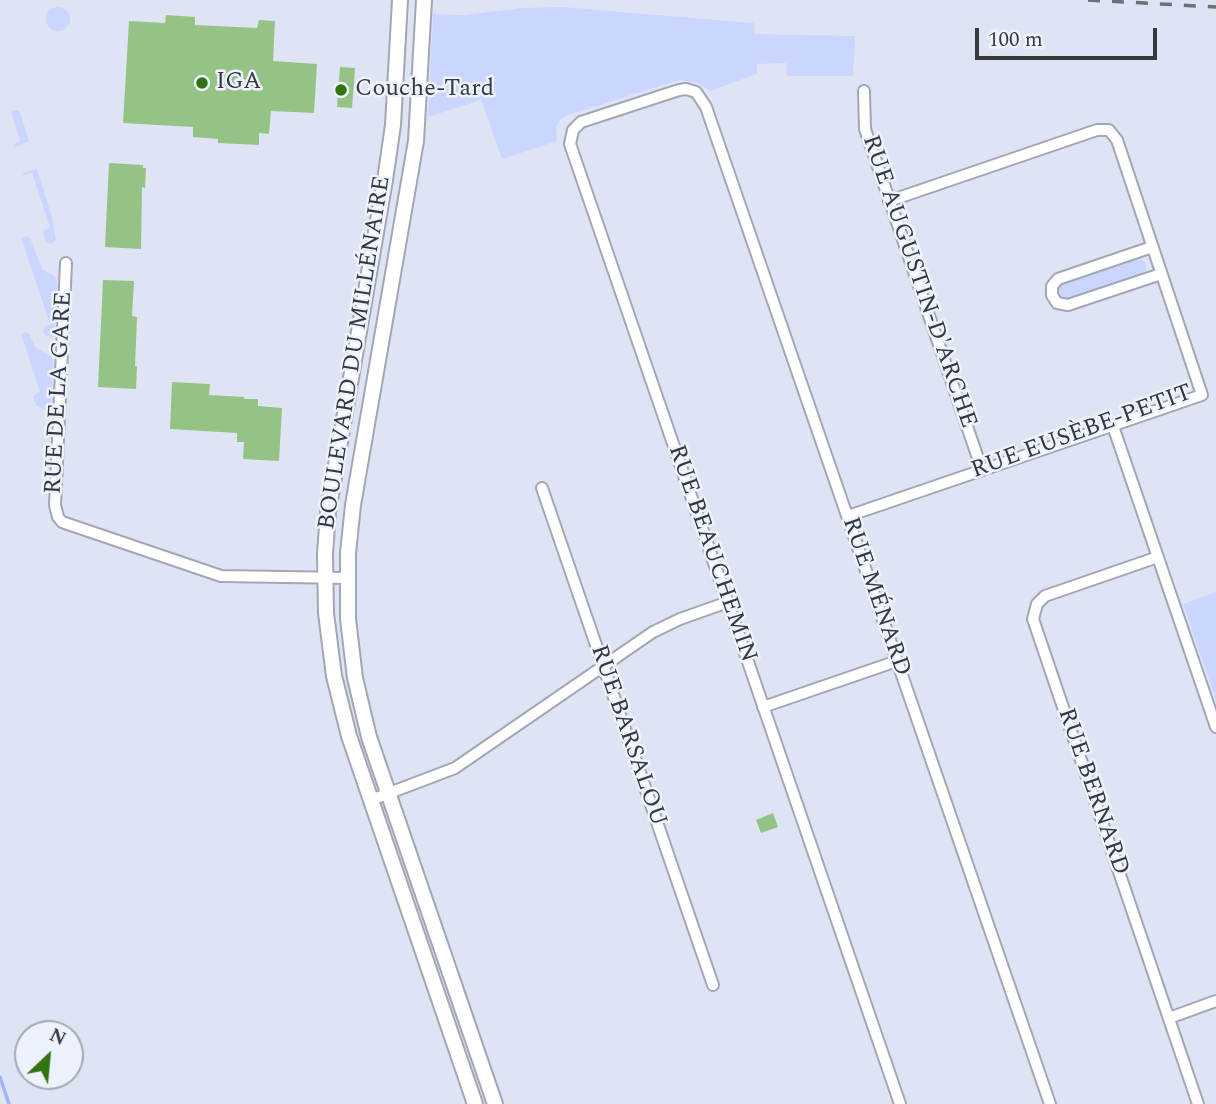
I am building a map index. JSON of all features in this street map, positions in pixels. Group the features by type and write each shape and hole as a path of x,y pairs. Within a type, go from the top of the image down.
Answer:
{"street":[{"name":"BOULEVARD DU MILLÉNAIRE","path":"400,0 390,146 333,474 327,524 325,577 328,638 346,725 475,1104"},
{"name":"BOULEVARD DU MILLÉNAIRE","path":"424,0 413,160 353,505 347,578 348,619 357,687 369,737 495,1104"},
{"name":"RUE BEAUCHEMIN","path":"696,92 679,90 583,121 575,127 569,140 900,1104"},
{"name":"RUE MÉNARD","path":"696,92 704,100 1051,1104"},
{"name":"RUE AUGUSTIN-D'ARCHE","path":"864,92 865,129 982,470"},
{"name":"RUE EUSÈBE-PETIT","path":"848,516 1202,395 1117,140 1114,134 1106,129 889,201"},
{"path":"1152,247 1058,279 1052,286 1052,295 1059,304 1068,305 1161,274"},
{"name":"RUE DE LA GARE","path":"66,262 55,505 58,517 68,525 221,576 347,578"},
{"path":"1113,426 1216,727"},
{"name":"RUE BARSALOU","path":"542,488 713,985"},
{"name":"RUE BERNARD","path":"1158,557 1045,596 1037,604 1033,615 1198,1104"},
{"path":"371,800 455,768 668,624 728,603"},
{"path":"763,707 897,661"},
{"path":"1169,1018 1216,1001"}],"shaded area":[{"path":"58,7 66,11 70,19 66,27 58,31 50,27 46,19 50,11"},
{"path":"563,7 754,23 755,34 855,36 853,76 787,76 786,63 757,64 757,74 710,91 698,83 679,80 568,115 560,120 556,128 557,141 502,159 481,100 428,117 433,14 464,15 522,8"},
{"path":"17,110 29,141 14,148 14,144 20,141 11,112"},
{"path":"37,169 52,217 56,240 52,244 46,242 43,233 50,227 32,173 22,173"},
{"path":"21,238 30,238 42,269 57,281 55,331 51,337 43,331 44,327 50,324"},
{"path":"1137,259 1143,260 1146,265 1146,270 1141,274 1068,299 1059,294 1059,287 1063,284"},
{"path":"26,332 36,348 51,356 53,360 51,404 46,410 37,406 33,398 40,392 21,334"},
{"path":"1216,592 1216,700 1183,604"}],"building":[{"path":"166,15 195,17 195,25 257,28 259,20 275,21 273,61 317,64 314,113 271,111 269,134 259,133 259,145 218,143 218,139 193,137 193,127 123,123 129,21 165,23"},
{"path":"340,67 355,68 352,108 337,107"},
{"path":"109,163 143,165 143,168 146,168 145,188 142,187 141,249 105,247"},
{"path":"103,280 134,281 132,316 137,317 136,389 98,387"},
{"path":"172,382 210,384 209,395 258,399 258,406 282,408 279,461 243,459 244,442 237,442 237,433 170,429"},
{"path":"773,813 778,827 761,833 756,820"}],"waterway":[{"path":"0,1077 9,1104"}],"railway":[{"path":"1088,0 1216,7"}],"place":[{"name":"IGA","path":"202,83"},
{"name":"Couche-Tard","path":"341,90"}]}
